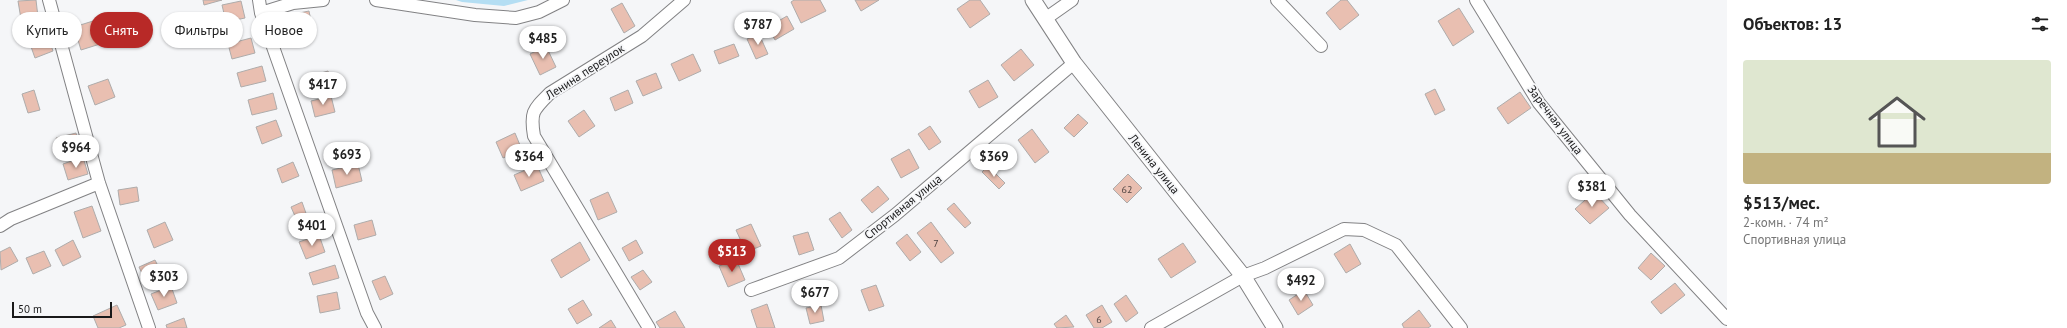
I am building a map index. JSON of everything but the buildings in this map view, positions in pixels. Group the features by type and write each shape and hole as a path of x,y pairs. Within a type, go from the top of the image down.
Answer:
{"street":[{"path":"49,0 99,183 149,328"},
{"path":"259,0 261,12"},
{"path":"264,12 293,3 323,0"},
{"path":"376,0 475,15 516,18 539,12 563,0"},
{"name":"Ленина переулок","path":"649,328 534,136 531,118 537,106 550,93 642,36 684,0"},
{"name":"Ленина улица","path":"1033,0 1074,63 1243,276 1275,328"},
{"path":"1045,19 1072,0"},
{"path":"1277,0 1321,46"},
{"name":"Заречная улица","path":"1476,0 1539,103 1630,216 1727,319"},
{"path":"273,48 367,313 375,328"},
{"name":"Спортивная улица","path":"751,290 839,258 895,215 1074,63"},
{"path":"0,226 99,183"},
{"path":"1151,328 1243,276 1265,268 1344,229 1364,230 1396,246 1461,328"}],"water":[{"path":"456,0 528,0 504,6 462,2"}]}
